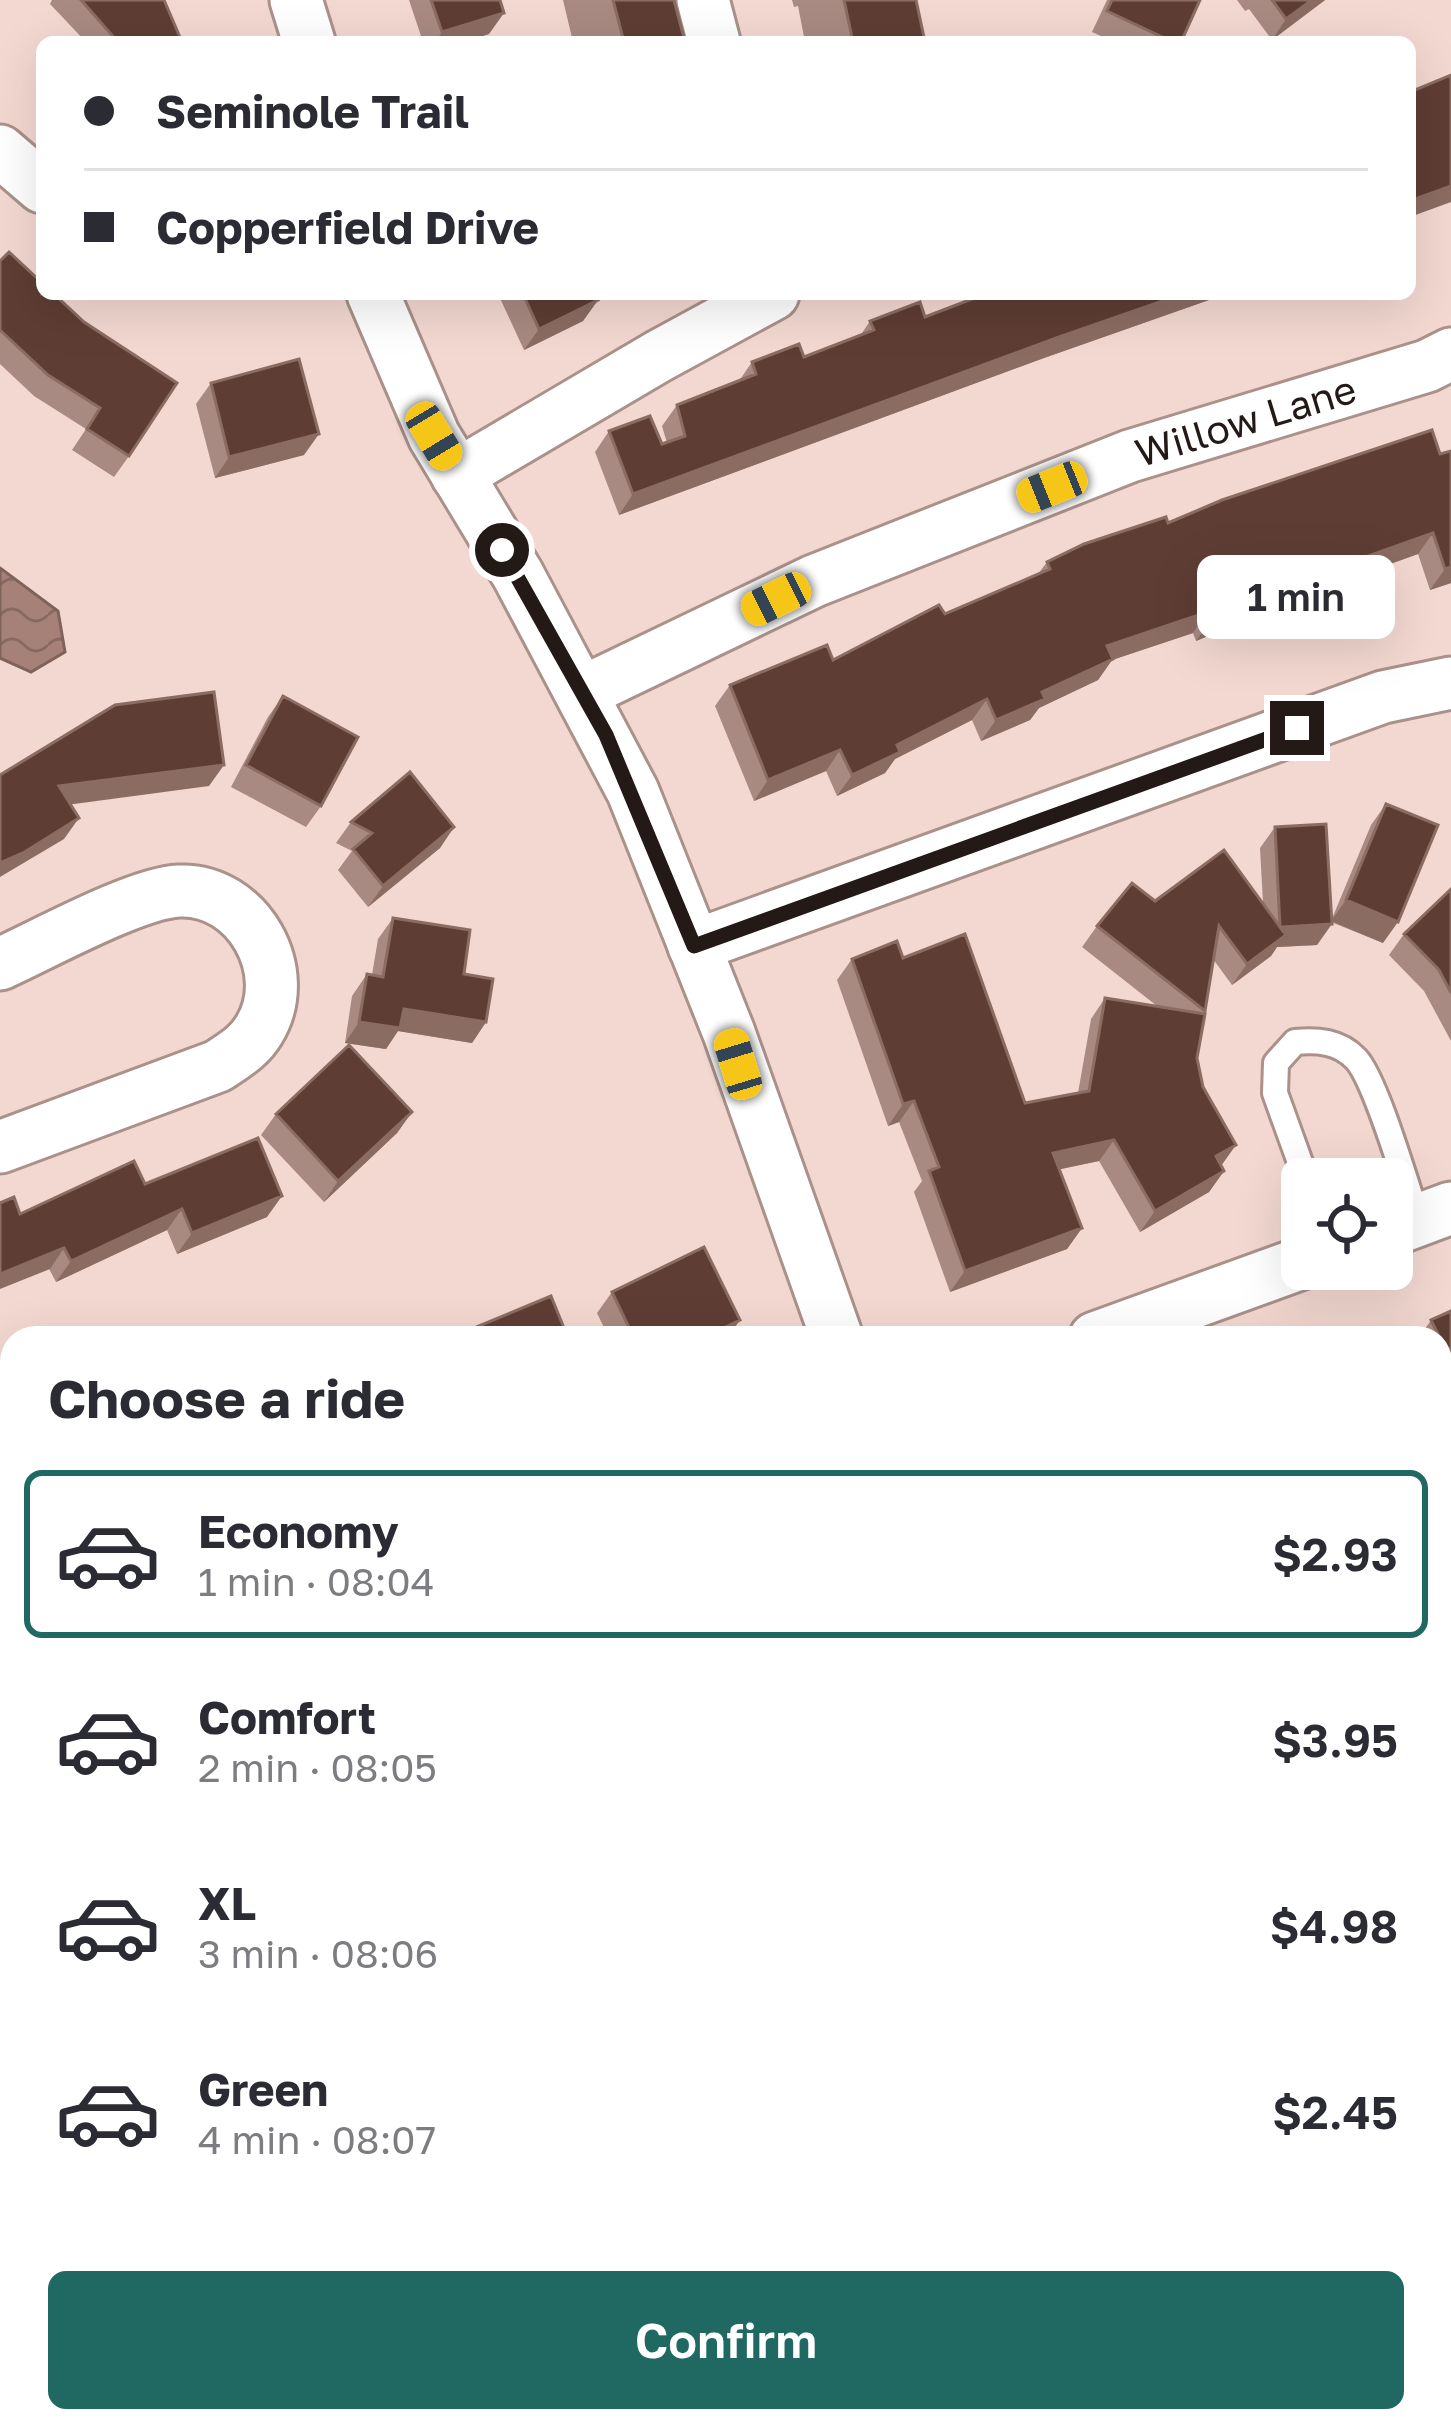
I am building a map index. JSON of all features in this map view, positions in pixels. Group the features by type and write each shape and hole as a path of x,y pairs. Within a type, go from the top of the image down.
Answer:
{"street":[{"path":"296,0 307,36"},
{"path":"703,0 712,36"},
{"path":"0,151 36,182"},
{"path":"376,300 434,436 583,692 633,792 729,1033 833,1326"},
{"path":"458,475 762,300"},
{"name":"Willow Lane","path":"583,692 814,581 1109,464 1427,366 1451,354"},
{"path":"694,946 1383,697 1451,683"},
{"path":"0,964 151,896 182,891 214,897 241,913 273,969 271,998 262,1025 247,1046 218,1066 0,1147"},
{"path":"1128,1326 1281,1270"}],"lane":[{"path":"1298,1158 1275,1093 1276,1063 1295,1042 1323,1040 1356,1059 1396,1158"}],"water":[{"path":"0,568 58,611 65,652 31,672 0,658"}],"building":[{"path":"81,0 164,0 179,36 113,36"},
{"path":"431,0 500,0 504,13 442,32"},
{"path":"613,0 674,0 683,36 622,36"},
{"path":"844,0 916,0 924,36 852,36"},
{"path":"1112,0 1200,0 1184,36 1160,36 1107,11"},
{"path":"1272,0 1312,0 1286,19"},
{"path":"1451,75 1451,186 1416,199 1416,90"},
{"path":"9,252 36,277 36,300 60,300 84,322 177,383 129,456 87,429 100,408 48,375 0,330 0,261"},
{"path":"526,300 598,300 539,329"},
{"path":"969,300 1166,300 633,494 609,431 650,416 662,444 685,436 677,405 756,374 752,362 799,344 804,357 874,330 870,321 920,302 925,317"},
{"path":"299,359 319,434 229,457 211,383"},
{"path":"1432,430 1440,454 1451,451 1451,567 1445,569 1433,533 1329,570 1339,598 1286,617 1277,592 1211,620 1207,612 1107,646 1113,659 1042,692 1045,699 996,720 987,699 897,745 900,752 852,775 840,750 768,780 730,685 827,645 833,660 939,605 945,614 1050,569 1047,562 1084,544 1166,517 1168,523 1222,500"},
{"path":"214,692 224,765 59,786 79,818 0,863 0,775 115,705"},
{"path":"283,696 358,737 321,806 246,765"},
{"path":"410,772 454,827 383,886 353,849 372,833 351,822"},
{"path":"1386,804 1438,825 1398,922 1346,900"},
{"path":"1326,824 1332,924 1280,927 1275,827"},
{"path":"1224,850 1286,935 1247,964 1219,926 1205,1011 1097,926 1132,883 1155,901"},
{"path":"1451,889 1451,993 1439,970 1404,934"},
{"path":"393,918 470,930 464,974 493,979 486,1022 404,1009 400,1028 359,1022 367,974 383,977"},
{"path":"965,934 1025,1103 1089,1091 1105,998 1205,1014 1197,1058 1203,1087 1236,1145 1216,1156 1224,1171 1155,1211 1114,1140 1053,1153 1082,1228 965,1271 929,1171 939,1167 914,1101 903,1104 852,959 897,941 903,958"},
{"path":"349,1045 412,1112 338,1181 276,1114"},
{"path":"258,1138 282,1196 192,1233 182,1209 71,1261 64,1248 0,1274 0,1203 14,1197 20,1214 134,1161 145,1184"},
{"path":"704,1247 740,1320 728,1326 628,1326 612,1292"},
{"path":"551,1296 563,1326 479,1326"},
{"path":"1451,1311 1451,1326 1434,1326 1431,1320"}],"route":[{"path":"502,550 606,735 694,946 1297,728"}]}
